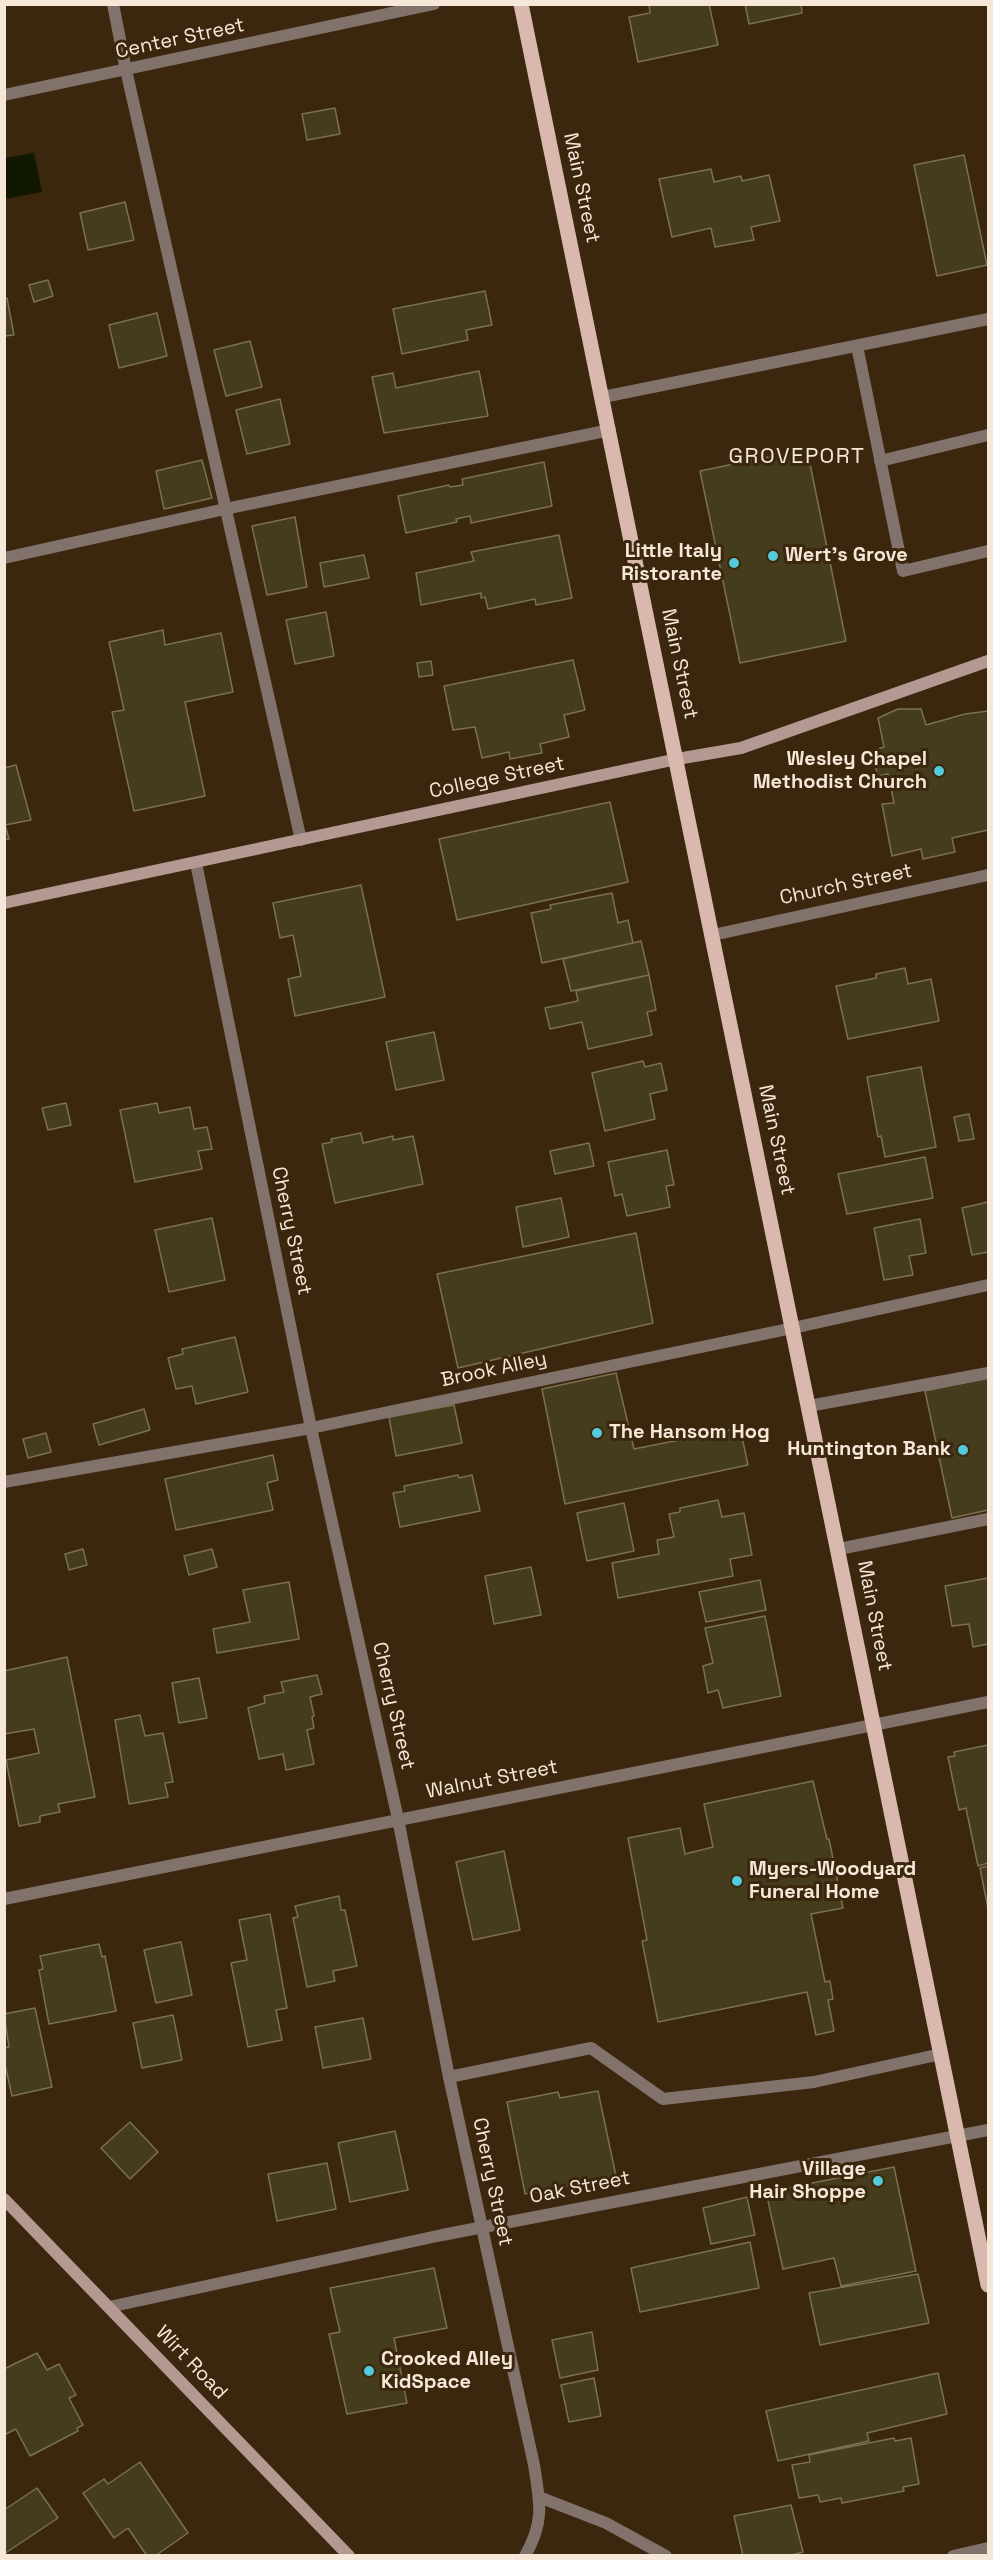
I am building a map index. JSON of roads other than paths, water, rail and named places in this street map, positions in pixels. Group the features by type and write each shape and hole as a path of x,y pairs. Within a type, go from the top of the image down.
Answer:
{"main road":[{"name":"Main Street","path":"521,4 988,2285"}],"street":[{"path":"113,4 301,840"},
{"name":"Center Street","path":"4,95 434,4"},
{"path":"603,397 988,320"},
{"path":"857,346 903,571 988,551"},
{"path":"4,558 225,509 610,430"},
{"path":"880,460 988,435"},
{"name":"College Street","path":"4,903 677,759 741,748 988,661"},
{"name":"Cherry Street","path":"196,863 311,1428 398,1819 449,2077 539,2497 540,2518 533,2542 525,2556"},
{"name":"Church Street","path":"713,935 988,875"},
{"name":"Brook Alley","path":"4,1482 311,1428 793,1328 988,1284"},
{"path":"809,1406 988,1373"},
{"path":"839,1549 988,1519"},
{"name":"Walnut Street","path":"4,1899 988,1702"},
{"path":"449,2077 591,2048 663,2099 814,2082 941,2054"},
{"name":"Oak Street","path":"109,2307 482,2227 988,2130"},
{"name":"Wirt Road","path":"4,2199 349,2556"},
{"path":"539,2497 606,2523 666,2556"},
{"path":"952,2556 988,2548"}],"place":[{"name":"Wert's Grove","path":"773,556"},
{"name":"Little Italy Ristorante","path":"734,563"},
{"name":"Wesley Chapel Methodist Church","path":"939,771"},
{"name":"The Hansom Hog","path":"597,1433"},
{"name":"Huntington Bank","path":"963,1450"},
{"name":"Myers-Woodyard Funeral Home","path":"737,1881"},
{"name":"Village Hair Shoppe","path":"878,2181"},
{"name":"Crooked Alley KidSpace","path":"369,2371"}],"district":[{"name":"GROVEPORT","path":"797,457"}]}
